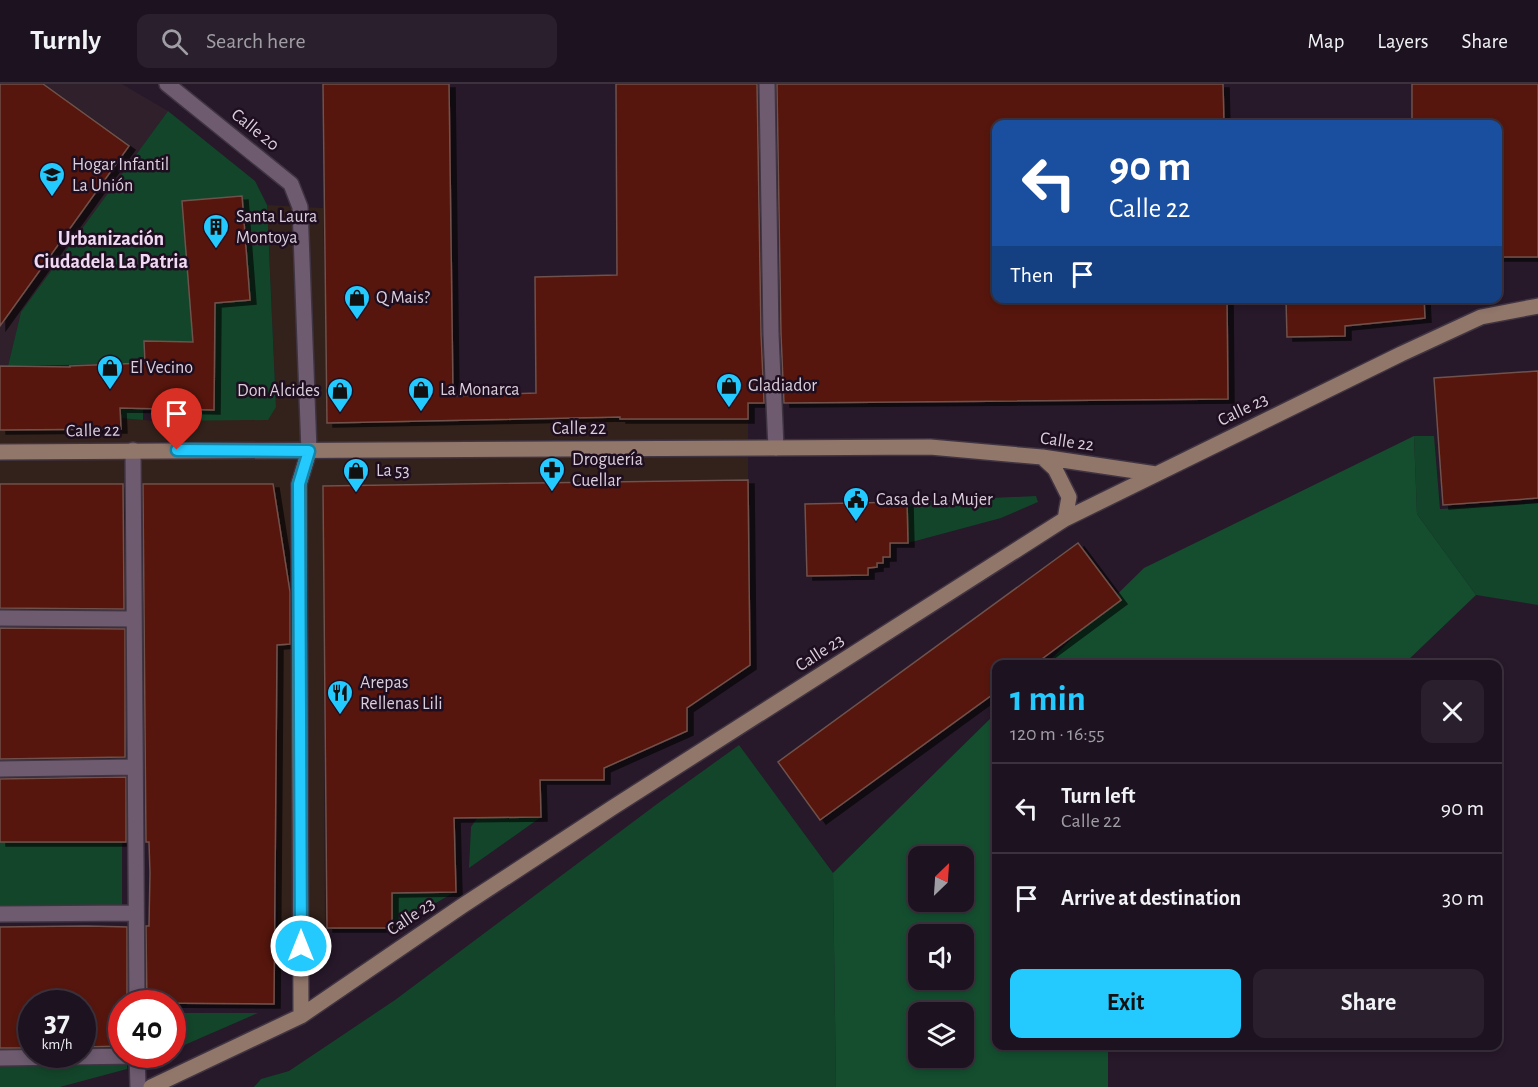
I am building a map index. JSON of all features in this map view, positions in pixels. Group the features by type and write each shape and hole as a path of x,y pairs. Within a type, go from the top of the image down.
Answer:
{"main road":[{"name":"Calle 23","path":"151,1087 301,1016 605,812 1065,519 1481,317 1538,306"},
{"name":"Calle 22","path":"0,452 930,447 1042,457 1156,474"},
{"path":"301,1016 299,484 309,451"},
{"path":"1042,457 1055,469 1069,497 1065,519"}],"street":[{"name":"Calle 20","path":"167,84 291,184 300,207 309,451"},
{"path":"767,84 771,334 776,448"},
{"path":"133,450 137,990"},
{"path":"0,618 133,619"},
{"path":"0,769 135,767"},
{"path":"0,914 136,913"},
{"path":"0,1058 108,1056"},
{"path":"137,1068 138,1087"}],"shaded area":[{"name":"Hogar Infantil La Unión","path":"0,84 122,84 168,111 21,312 8,366 0,366"},
{"path":"267,205 323,208 328,423 620,417 620,419 748,419 748,480 620,481 620,485 323,487 325,934 278,934 273,485 0,484 0,430 120,418 156,421 276,407"}],"green space":[{"path":"168,111 255,181 267,205 276,407 268,420 156,421 156,409 214,410 214,342 144,341 143,420 120,418 119,364 8,366 21,312"},
{"path":"1414,436 1434,436 1440,509 1538,503 1538,605 1476,595 1417,514"},
{"path":"1414,436 1417,514 1476,595 1408,660 1050,660 1144,568"},
{"path":"1036,496 1038,502 1001,518 908,543 907,502"},
{"path":"992,717 992,1050 1108,1050 1108,1087 836,1087 833,873"},
{"path":"739,745 833,873 836,1087 254,1087 261,1079 289,1071 395,1000"},
{"path":"541,817 469,868 471,827 477,818"},
{"path":"0,842 122,842 122,905 0,905"},
{"path":"455,892 392,928 392,893"},
{"path":"186,1013 258,1013 186,1044"},
{"path":"108,1060 108,1068 127,1069 60,1087 0,1087 0,1063 18,1063 18,1068 96,1068 96,1061"}],"building":[{"name":"Hogar Infantil La Unión","path":"0,84 43,84 129,146 0,326"},
{"path":"323,84 449,84 453,396 536,393 535,277 617,275 616,84 757,84 764,403 748,403 748,419 620,419 620,417 327,423"},
{"path":"777,84 1223,84 1224,120 992,120 992,303 1227,303 1228,399 784,403"},
{"path":"1412,84 1538,84 1538,257 1502,257 1502,120 1412,120"},
{"path":"242,196 250,300 215,303 214,410 120,408 121,429 0,430 0,366 71,367 69,366 145,363 144,341 193,342 182,201"},
{"path":"1286,303 1424,303 1425,318 1345,326 1345,336 1287,337"},
{"path":"1538,371 1538,498 1443,505 1434,378"},
{"path":"748,480 750,665 687,708 687,731 604,768 604,780 540,780 541,817 454,818 456,892 392,893 392,928 327,928 323,486"},
{"path":"0,484 123,484 124,609 0,608"},
{"path":"143,484 273,484 290,592 290,644 277,645 274,1004 186,1003 186,990 147,990 146,926 149,926 150,873 149,842 146,842"},
{"name":"Casa de La Mujer","path":"907,502 908,543 890,543 890,557 883,557 883,563 877,563 877,567 868,568 868,575 807,576 805,504"},
{"path":"1078,543 1121,600 1040,660 992,660 992,695 820,820 778,762"},
{"path":"0,628 125,629 125,757 0,759"},
{"path":"126,777 126,842 0,842 0,779"},
{"path":"0,927 127,927 127,990 108,990 108,1046 96,1047 96,990 18,990 18,1048 0,1048"}],"place":[{"name":"Hogar Infantil La Unión","path":"52,198"},
{"name":"Santa Laura Montoya","path":"216,250"},
{"name":"Q Mais?","path":"357,321"},
{"name":"El Vecino","path":"110,391"},
{"name":"Gladiador","path":"729,409"},
{"name":"La Monarca","path":"421,413"},
{"name":"Don Alcides","path":"340,414"},
{"name":"Droguería Cuellar","path":"552,493"},
{"name":"La 53","path":"356,494"},
{"name":"Casa de La Mujer","path":"856,523"},
{"name":"Arepas Rellenas Lili","path":"340,716"}],"district":[{"name":"Urbanización Ciudadela La Patria","path":"111,250"}],"route":[{"path":"177,450 309,451 299,484 301,946"}]}
